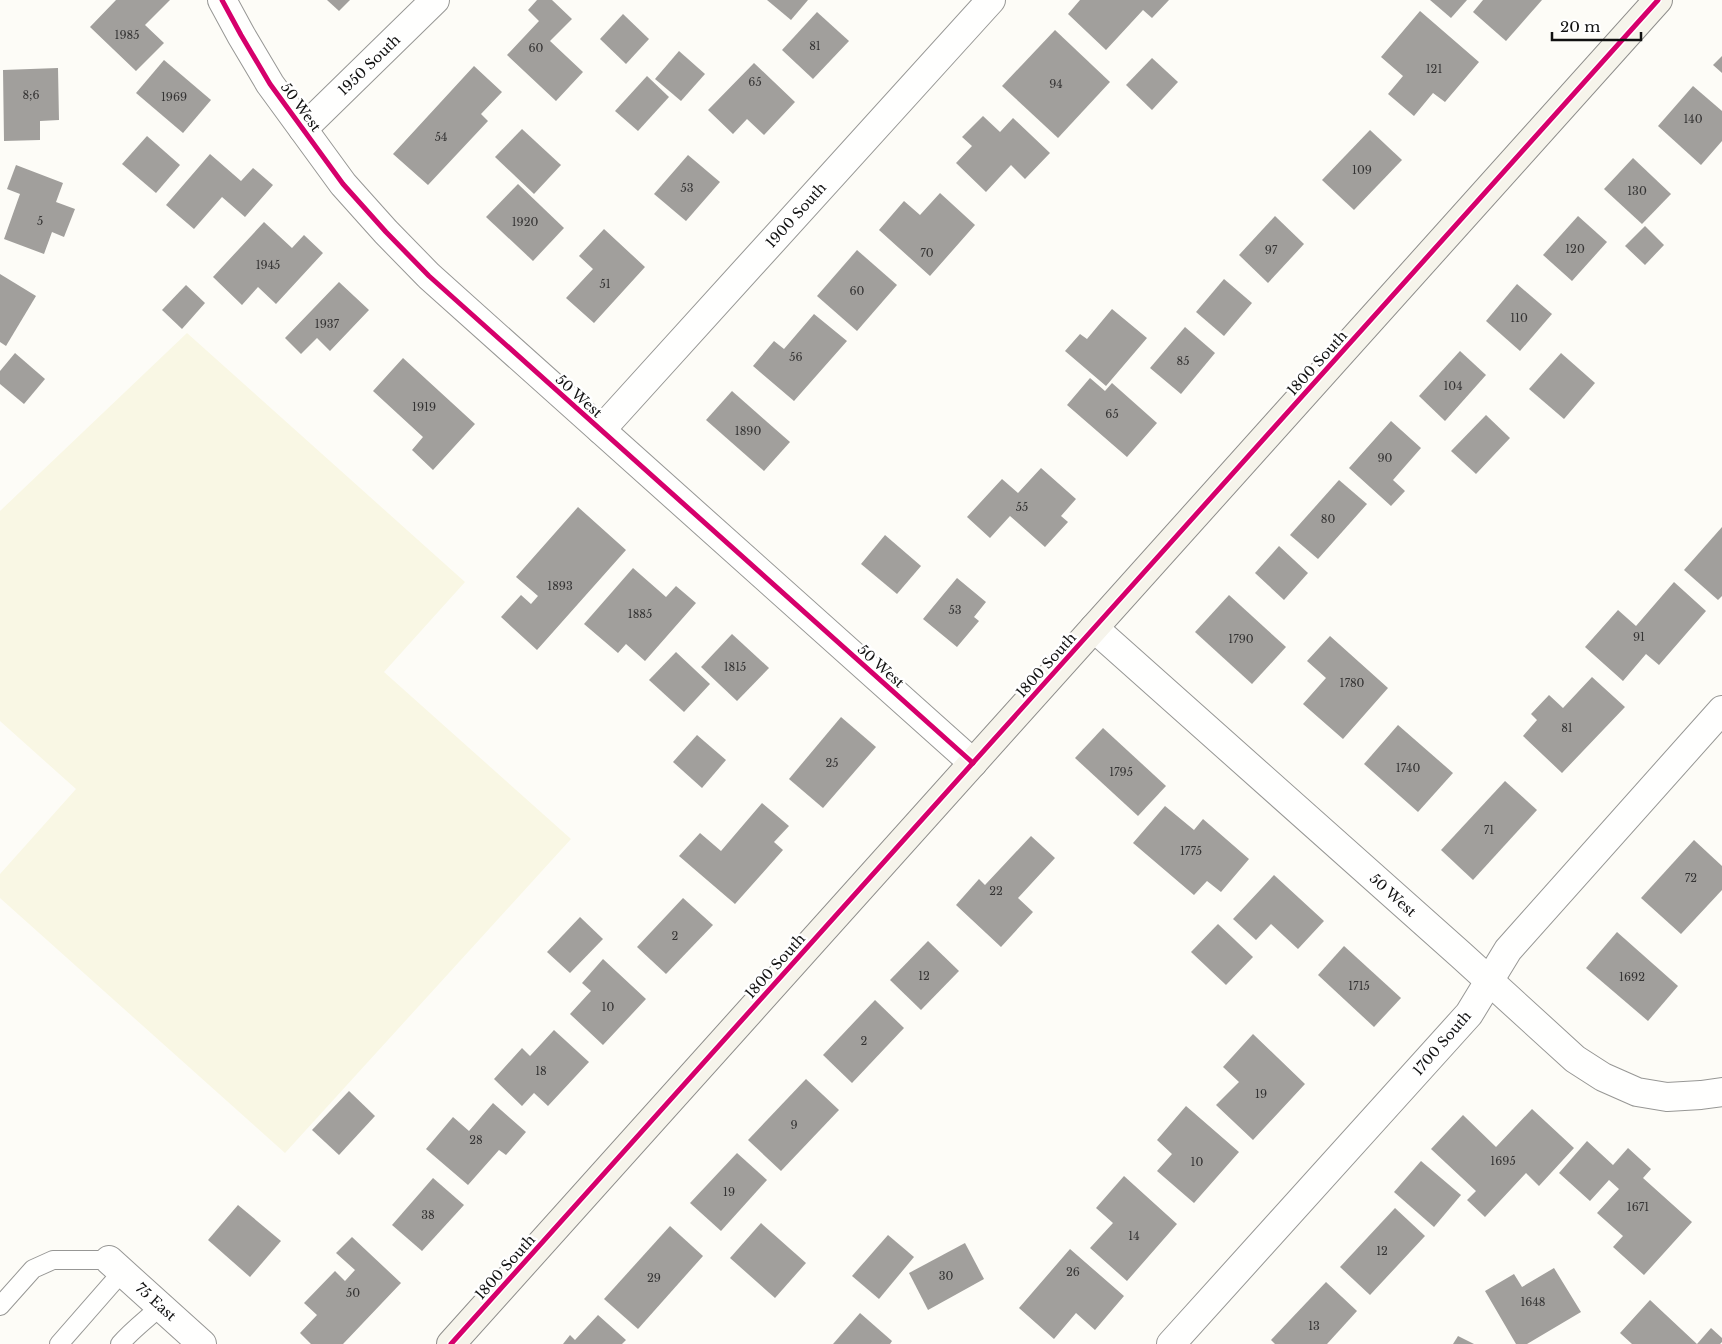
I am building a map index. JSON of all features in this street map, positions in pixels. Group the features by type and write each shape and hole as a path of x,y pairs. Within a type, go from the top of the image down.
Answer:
{"street":[{"name":"50 West","path":"222,0 240,35 270,84 343,184 429,276 973,763"},
{"name":"1950 South","path":"303,129 435,0"},
{"name":"1900 South","path":"601,430 991,0"},
{"name":"1800 South","path":"450,1344 1658,0"},
{"name":"50 West","path":"1094,628 1575,1059 1603,1077 1637,1092 1667,1097 1722,1092"},
{"name":"1700 South","path":"1171,1344 1470,1014 1508,950 1722,710"},
{"name":"75 East","path":"116,1266 202,1344"}],"lane":[{"path":"0,1306 34,1269 53,1260 116,1266"},
{"path":"58,1344 116,1266"},
{"path":"120,1344 161,1306"}],"shaded area":[{"path":"187,333 465,582 384,672 571,839 285,1153 0,898 0,874 76,789 0,721 0,511"}],"building":[{"path":"116,0 170,0 145,25 164,43 136,71 90,27"},
{"path":"327,0 350,0 339,11"},
{"path":"537,0 552,0 572,19 550,41 583,72 556,101 507,55 539,21 528,10"},
{"path":"767,0 808,0 791,20"},
{"path":"1080,0 1169,0 1152,18 1143,10 1106,50 1068,14"},
{"path":"1430,0 1467,0 1451,18"},
{"path":"1483,0 1542,0 1506,41 1473,12"},
{"path":"1420,11 1479,62 1445,102 1433,93 1414,116 1388,94 1403,76 1381,57"},
{"path":"817,12 849,41 813,79 782,50"},
{"path":"623,14 649,39 626,64 600,39"},
{"path":"1055,30 1110,82 1058,138 1002,86"},
{"path":"679,51 705,74 681,101 655,79"},
{"path":"1722,56 1722,73 1713,65"},
{"path":"1152,58 1178,82 1152,110 1126,85"},
{"path":"164,60 211,100 183,133 136,93"},
{"path":"754,63 795,102 764,135 747,119 733,134 708,110"},
{"path":"474,66 502,92 481,114 488,121 428,185 393,154"},
{"path":"58,68 59,120 40,121 40,140 4,141 3,70"},
{"path":"647,76 669,97 638,131 615,111"},
{"path":"1693,86 1722,111 1722,141 1701,165 1658,126"},
{"path":"983,116 1000,132 1013,118 1050,153 1025,179 1011,165 986,192 956,163 972,146 962,137"},
{"path":"522,129 561,165 534,194 495,157"},
{"path":"1370,130 1402,160 1354,210 1322,180"},
{"path":"147,136 180,165 156,193 122,164"},
{"path":"210,154 241,181 253,168 273,185 245,217 222,197 194,229 166,205"},
{"path":"688,155 720,182 686,221 654,194"},
{"path":"1633,158 1671,194 1642,224 1604,189"},
{"path":"16,165 63,183 56,202 75,209 64,237 52,232 44,254 4,239 20,194 7,189"},
{"path":"518,184 564,228 533,261 486,217"},
{"path":"940,193 975,225 930,276 879,230 904,201 920,215"},
{"path":"1275,216 1304,244 1268,283 1239,255"},
{"path":"1578,216 1607,242 1572,281 1543,255"},
{"path":"264,222 292,248 304,235 323,253 276,304 258,287 242,305 213,277"},
{"path":"1645,226 1664,245 1645,265 1625,246"},
{"path":"604,229 645,267 594,323 566,298 593,269 579,256"},
{"path":"857,250 897,285 857,331 817,296"},
{"path":"0,274 36,296 6,346 0,342"},
{"path":"1224,279 1252,303 1224,336 1196,312"},
{"path":"339,282 369,310 330,351 317,338 301,354 285,338"},
{"path":"1517,284 1552,314 1520,351 1486,321"},
{"path":"186,285 205,303 182,329 162,310"},
{"path":"1112,309 1147,338 1106,386 1065,351 1080,334 1087,339"},
{"path":"814,314 847,341 794,401 753,366 774,341 784,349"},
{"path":"1185,327 1215,353 1181,394 1150,368"},
{"path":"1460,351 1486,375 1445,421 1419,396"},
{"path":"15,353 45,379 24,404 0,384 0,371"},
{"path":"1561,353 1595,383 1564,419 1529,389"},
{"path":"403,358 475,424 433,470 412,450 423,437 373,391"},
{"path":"1090,378 1105,391 1112,383 1157,423 1127,457 1067,405"},
{"path":"732,391 790,442 764,471 706,420"},
{"path":"1486,415 1510,438 1476,474 1451,451"},
{"path":"1391,421 1421,448 1393,480 1405,491 1391,506 1349,468"},
{"path":"1041,468 1076,499 1061,516 1068,522 1045,547 1010,516 990,538 967,517 1002,479 1018,493"},
{"path":"1339,480 1367,504 1318,559 1290,535"},
{"path":"578,507 626,550 537,650 501,617 521,595 531,604 538,596 516,577"},
{"path":"1722,527 1722,596 1718,600 1684,570"},
{"path":"885,535 921,566 897,594 861,564"},
{"path":"1279,546 1308,573 1284,600 1255,573"},
{"path":"633,568 666,597 676,586 696,603 645,661 626,644 618,653 584,624"},
{"path":"957,578 986,602 974,617 979,621 957,647 923,619"},
{"path":"1674,582 1706,611 1659,665 1646,654 1623,681 1585,647 1618,610 1636,626"},
{"path":"1229,595 1286,647 1252,684 1195,632"},
{"path":"732,634 769,668 737,701 701,667"},
{"path":"1330,636 1388,688 1343,739 1303,704 1326,678 1307,661"},
{"path":"676,652 710,684 684,712 649,680"},
{"path":"1592,677 1625,707 1562,773 1523,736 1537,720 1531,714 1549,695 1563,708"},
{"path":"841,717 876,747 823,808 789,779"},
{"path":"1398,725 1453,773 1418,812 1364,764"},
{"path":"1103,728 1166,786 1138,816 1075,758"},
{"path":"697,735 726,760 702,788 673,762"},
{"path":"1505,781 1537,810 1473,880 1441,850"},
{"path":"762,803 789,826 774,842 783,850 735,904 679,856 700,833 721,851"},
{"path":"1165,806 1194,830 1203,819 1249,859 1221,892 1207,881 1194,895 1133,843"},
{"path":"1031,836 1055,858 1018,898 1033,912 1001,947 956,905 979,879 985,885"},
{"path":"1694,840 1722,866 1722,890 1681,934 1641,898"},
{"path":"1274,875 1324,921 1298,949 1271,924 1256,940 1233,919"},
{"path":"683,898 713,925 666,974 637,947"},
{"path":"580,917 603,939 570,973 547,952"},
{"path":"1218,924 1253,957 1226,985 1191,952"},
{"path":"1617,932 1678,986 1648,1021 1586,968"},
{"path":"928,941 959,971 921,1010 890,980"},
{"path":"1344,946 1401,998 1374,1027 1318,975"},
{"path":"603,959 646,999 603,1045 570,1014 591,991 582,983"},
{"path":"875,1000 904,1028 852,1083 823,1055"},
{"path":"554,1030 589,1062 548,1106 534,1093 522,1106 494,1079 522,1048 530,1056"},
{"path":"1253,1034 1305,1084 1253,1140 1216,1105 1239,1082 1223,1067"},
{"path":"806,1079 839,1110 781,1171 748,1140"},
{"path":"349,1091 375,1116 339,1155 312,1130"},
{"path":"493,1103 526,1132 506,1155 499,1150 468,1185 426,1149 453,1117 469,1131"},
{"path":"1186,1106 1239,1152 1194,1203 1157,1171 1172,1154 1157,1140"},
{"path":"1532,1109 1574,1148 1539,1186 1526,1173 1485,1217 1467,1200 1476,1191 1431,1149 1463,1115 1496,1147"},
{"path":"1587,1141 1613,1165 1628,1148 1651,1169 1643,1178 1692,1222 1644,1275 1613,1247 1623,1236 1597,1213 1619,1189 1609,1180 1590,1201 1559,1173"},
{"path":"737,1153 767,1180 721,1231 690,1203"},
{"path":"1421,1161 1461,1195 1434,1227 1394,1192"},
{"path":"1124,1176 1177,1224 1127,1281 1090,1248 1113,1223 1096,1208"},
{"path":"433,1178 464,1205 422,1251 392,1225"},
{"path":"238,1205 281,1241 250,1277 208,1240"},
{"path":"1395,1208 1425,1236 1370,1295 1340,1267"},
{"path":"761,1223 806,1263 775,1298 730,1258"},
{"path":"670,1226 703,1256 638,1329 604,1299"},
{"path":"888,1235 914,1257 879,1299 852,1276"},
{"path":"352,1237 401,1283 343,1344 311,1344 300,1333 317,1315 304,1303 335,1271 345,1281 355,1270 336,1253"},
{"path":"965,1243 984,1279 928,1310 909,1273"},
{"path":"1070,1249 1124,1296 1095,1330 1076,1313 1054,1339 1019,1308"},
{"path":"1554,1268 1581,1312 1527,1344 1516,1344 1485,1291 1514,1274 1522,1287"},
{"path":"1326,1282 1357,1311 1327,1344 1275,1344 1271,1340"},
{"path":"1650,1300 1697,1344 1632,1344 1620,1333"},
{"path":"860,1313 892,1341 890,1344 833,1344"},
{"path":"598,1315 626,1340 622,1344 563,1344 570,1335 575,1340"},
{"path":"1711,1328 1722,1338 1720,1344 1697,1344"},
{"path":"1458,1336 1474,1344 1453,1344"}],"cycle path":[{"path":"222,0 270,84 343,184 429,276 973,763"},
{"path":"451,1344 1658,0"}]}
